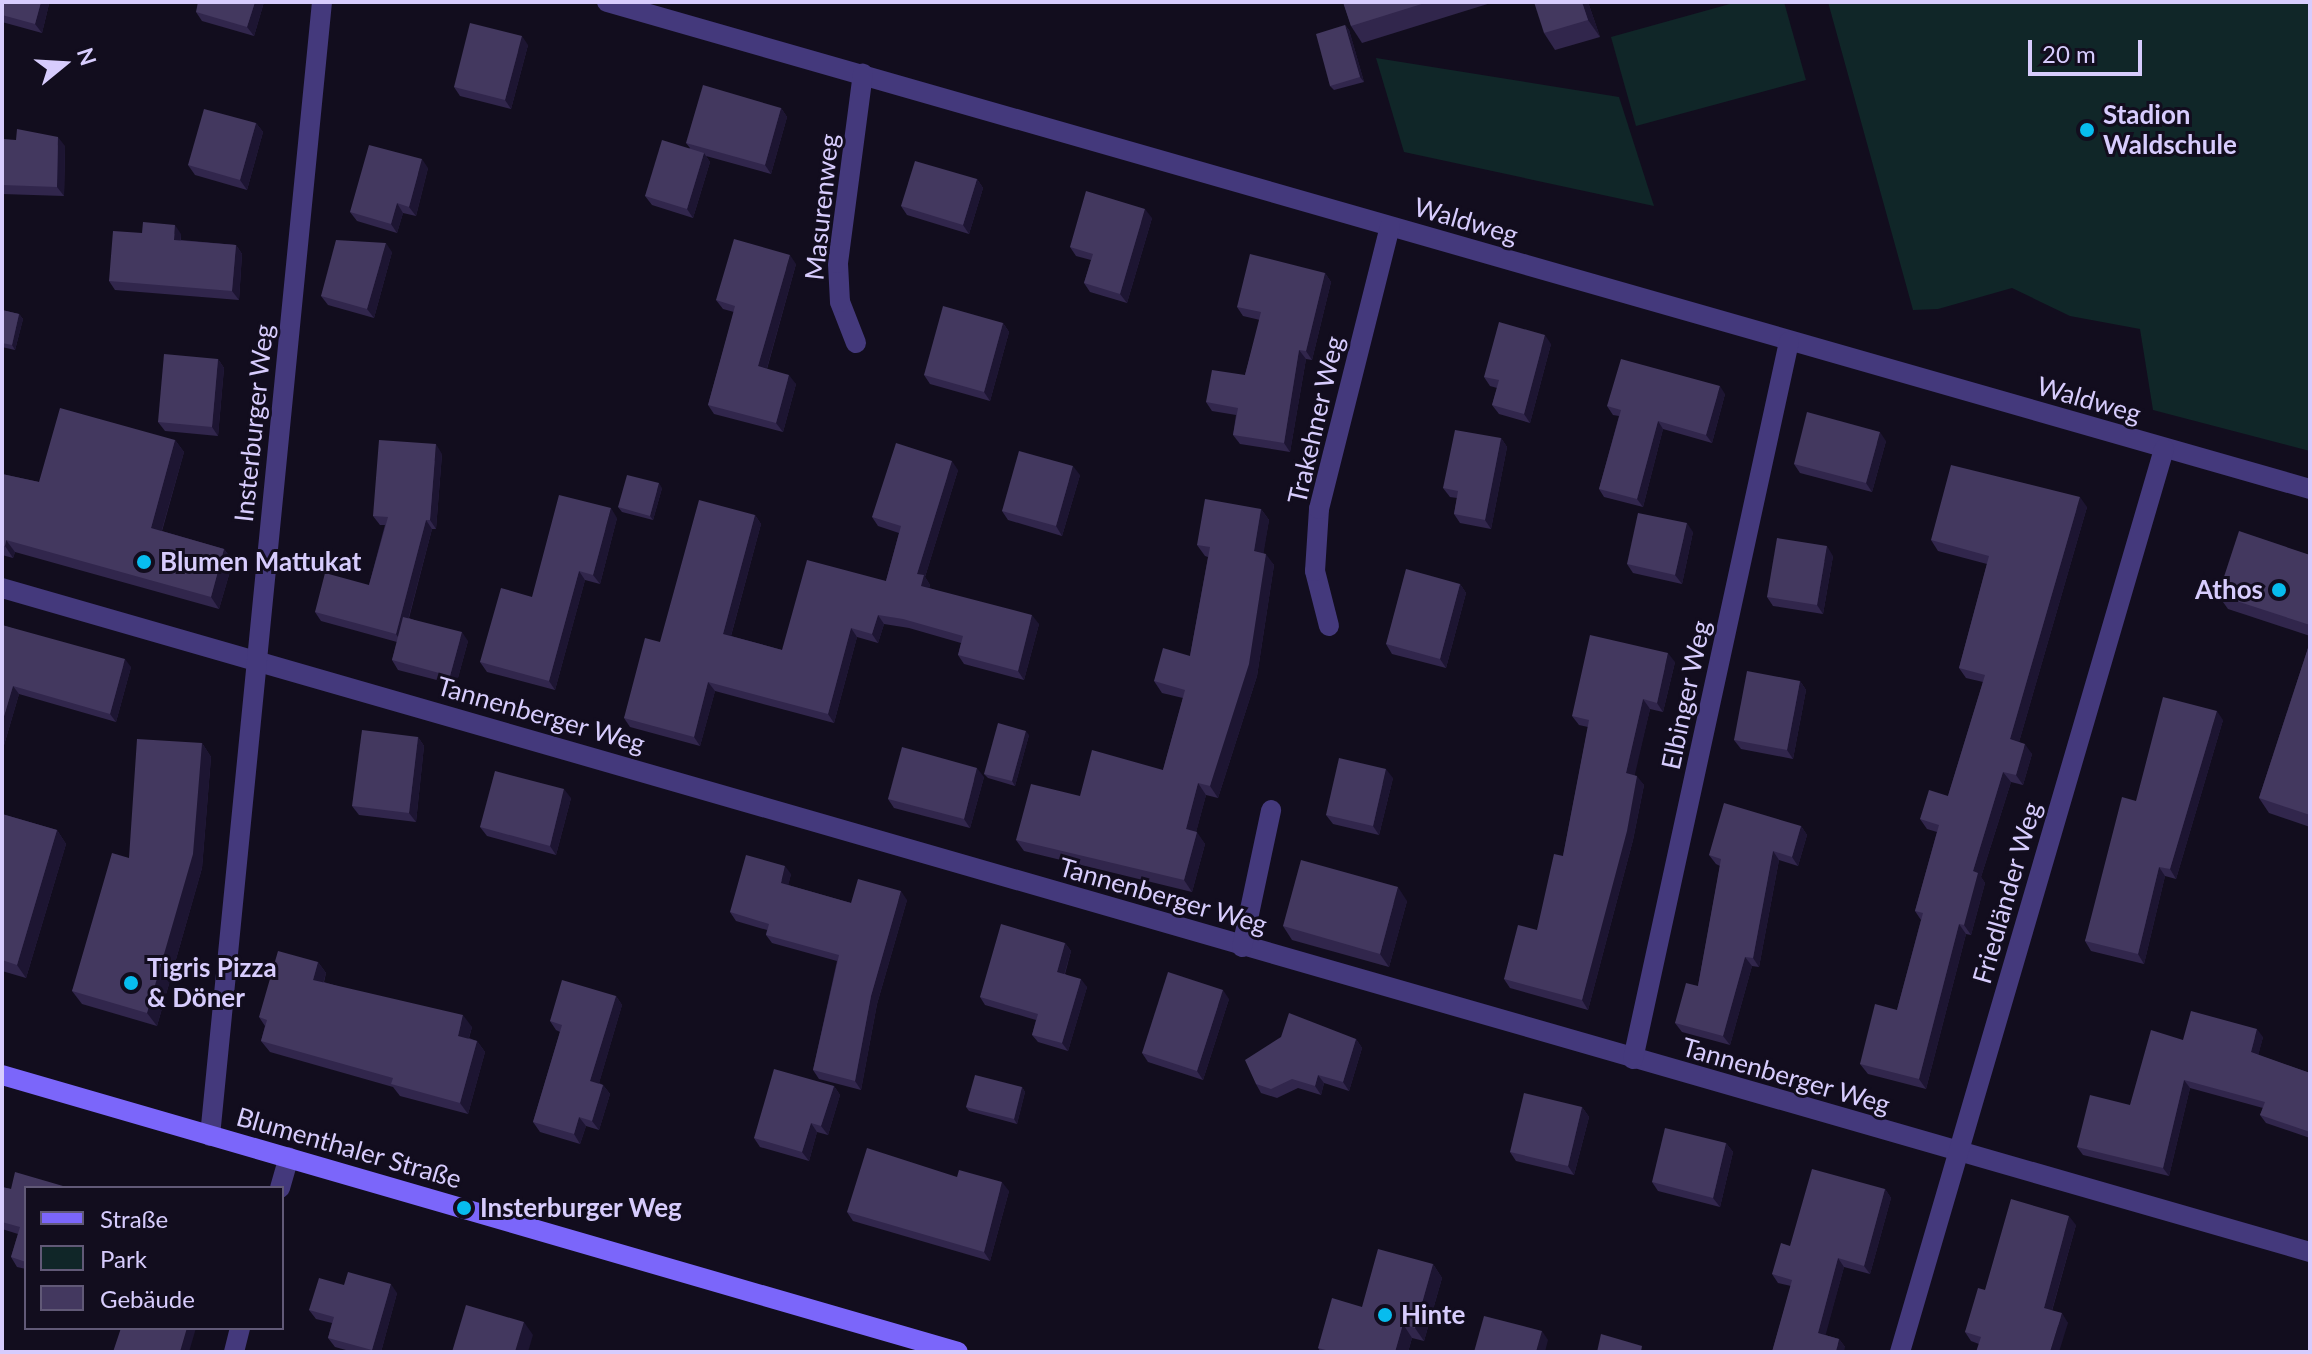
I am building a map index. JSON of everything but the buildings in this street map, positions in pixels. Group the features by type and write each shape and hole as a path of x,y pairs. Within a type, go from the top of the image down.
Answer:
{"main road":[{"name":"Blumenthaler Straße","path":"2,1075 958,1352"}],"street":[{"name":"Insterburger Weg","path":"210,1136 322,2"},
{"name":"Waldweg","path":"607,2 2310,489"},
{"name":"Masurenweg","path":"856,343 840,302 838,263 863,74"},
{"name":"Trakehner Weg","path":"1329,626 1315,571 1319,509 1390,227"},
{"name":"Elbinger Weg","path":"1633,1059 1789,342"},
{"name":"Friedländer Weg","path":"1900,1352 2164,449"},
{"name":"Tannenberger Weg","path":"2,588 2310,1252"},
{"path":"1242,947 1271,810"},
{"path":"281,1186 289,1157"},
{"path":"234,1352 240,1330"}],"green space":[{"path":"1737,2 1784,2 1806,80 1636,126 1611,37"},
{"name":"Stadion Waldschule","path":"1828,2 2310,2 2310,451 2153,410 2140,329 2070,316 2012,288 1938,309 1913,310"},
{"path":"1376,58 1619,97 1654,206 1404,152"}],"place":[{"name":"Stadion Waldschule","path":"2087,130"},
{"name":"Blumen Mattukat","path":"144,562"},
{"name":"Athos","path":"2279,590"},
{"name":"Tigris Pizza & Döner","path":"131,983"},
{"name":"Insterburger Weg","path":"464,1208"},
{"name":"Hinte","path":"1385,1315"}]}
